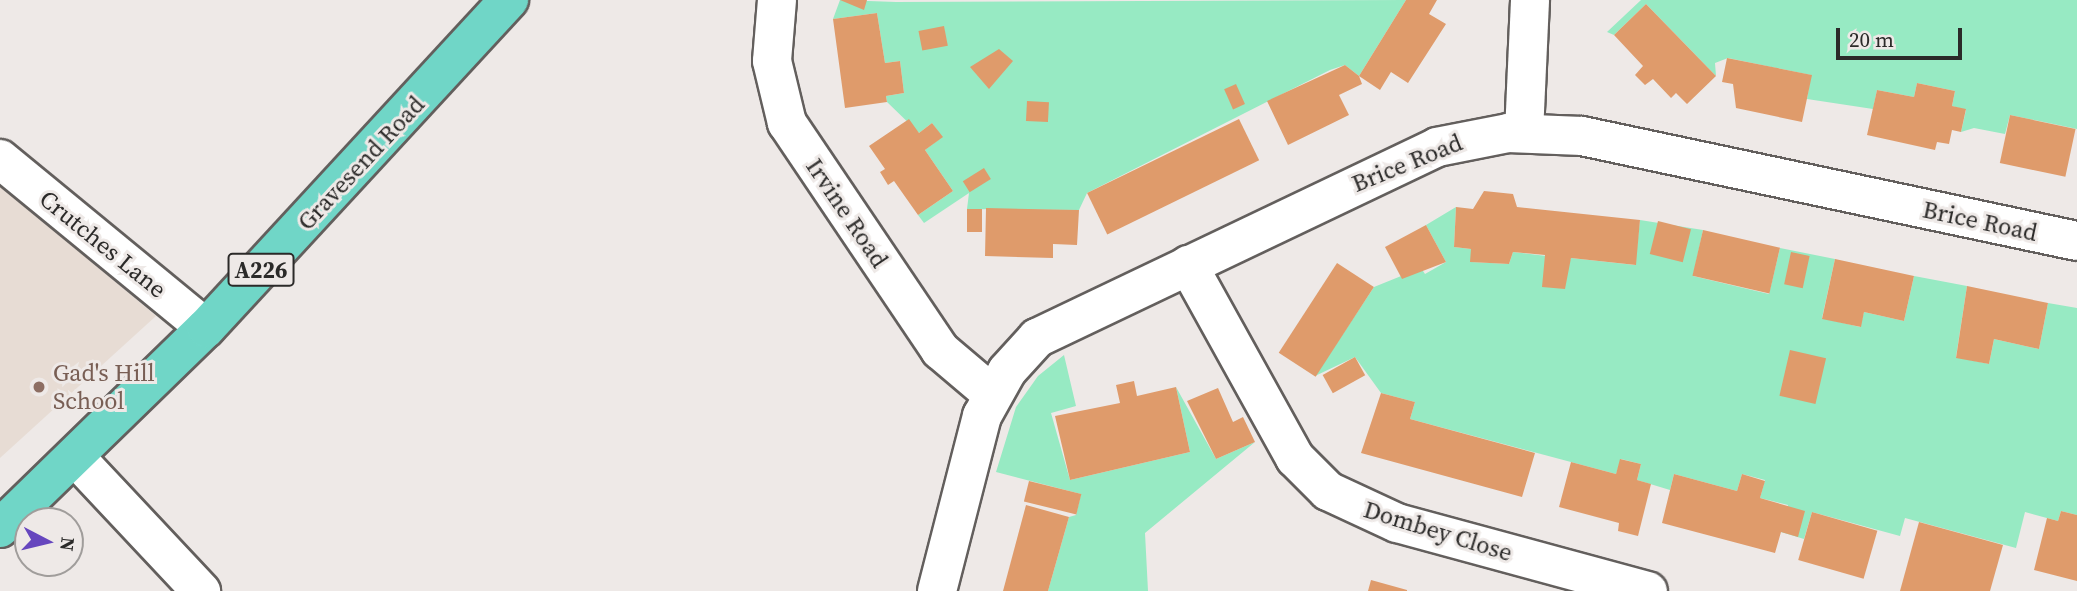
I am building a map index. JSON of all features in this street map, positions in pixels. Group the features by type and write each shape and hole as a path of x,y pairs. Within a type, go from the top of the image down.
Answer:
{"main road":[{"name":"Gravesend Road","path":"0,528 76,458 206,328 509,0"}],"street":[{"name":"Irvine Road","path":"777,0 772,61 788,123 940,350 992,394"},
{"path":"1524,133 1530,0"},
{"name":"Brice Road","path":"937,591 975,436 992,394 1045,332 1414,154 1474,136 1524,133 1589,137 2077,241"},
{"name":"Crutches Lane","path":"0,159 206,328"},
{"name":"Dombey Close","path":"1188,265 1295,458 1328,491 1397,523 1648,591"},
{"path":"76,458 201,591"}],"shaded area":[{"name":"Gad's Hill School","path":"0,185 156,316 0,458"}],"green space":[{"path":"840,0 1406,0 1359,76 1345,65 1330,70 1087,193 1079,210 967,209 969,193 924,223 918,215 953,191 925,150 942,137 932,123 919,133 887,102 886,96 904,93 900,61 885,63 877,13 833,19"},
{"path":"1641,0 2077,0 2077,129 2010,115 2005,134 1974,128 1961,132 1966,110 1952,106 1955,91 1917,83 1914,97 1877,90 1873,109 1807,99 1811,75 1728,58 1715,63 1716,76 1646,4 1614,35 1607,32"},
{"path":"1456,207 1454,247 1471,249 1471,262 1509,264 1513,252 1555,257 1567,268 1571,258 1635,265 1640,220 1703,230 1693,276 1769,294 1780,248 1835,259 1822,318 1860,327 1864,312 1904,321 1914,276 1967,286 1956,357 1989,364 1994,339 2039,349 2048,303 2077,308 2077,515 2061,511 2058,521 2025,512 2016,548 1905,518 1900,536 1812,512 1804,539 1781,532 1788,505 1760,498 1765,480 1742,474 1737,491 1674,474 1670,490 1637,480 1641,464 1621,459 1616,474 1410,419 1415,402 1381,393 1355,357 1315,376 1374,287 1421,268 1425,274 1446,262 1426,225"},
{"path":"1064,355 1076,406 1051,413 1070,480 1190,452 1176,387 1216,459 1255,442 1145,533 1148,591 1048,591 1069,517 1076,515 1081,494 996,472 1016,407 1038,376"}],"building":[{"path":"840,0 867,0 864,10"},
{"path":"1406,0 1437,0 1429,14 1446,24 1408,83 1391,72 1380,90 1359,76"},
{"path":"1646,4 1716,76 1687,104 1676,93 1671,98 1653,79 1645,85 1635,75 1643,66 1614,35"},
{"path":"877,13 885,63 900,61 904,93 886,96 887,102 845,108 833,19"},
{"path":"944,26 948,46 922,51 918,31"},
{"path":"999,49 1013,61 989,89 970,67"},
{"path":"1727,58 1812,75 1802,122 1736,108 1733,84 1722,82"},
{"path":"1345,65 1359,76 1362,84 1339,95 1349,115 1288,145 1267,101"},
{"path":"1917,83 1955,91 1952,106 1966,109 1961,132 1952,130 1949,144 1937,142 1935,150 1867,135 1877,90 1914,97"},
{"path":"1236,84 1245,104 1233,109 1224,89"},
{"path":"1027,101 1049,102 1048,122 1026,121"},
{"path":"2010,115 2076,129 2065,177 2000,163"},
{"path":"909,119 919,133 932,123 943,137 925,150 953,191 918,215 894,181 888,185 880,172 885,169 869,146"},
{"path":"1239,119 1259,160 1107,234 1087,193"},
{"path":"984,168 991,179 970,192 963,181"},
{"path":"1484,191 1513,194 1517,207 1640,220 1636,265 1571,258 1565,289 1542,287 1545,255 1513,252 1509,264 1470,262 1471,249 1454,247 1456,207 1473,209"},
{"path":"986,208 1079,210 1077,245 1053,244 1053,258 985,256"},
{"path":"967,209 982,209 982,232 967,232"},
{"path":"1658,221 1691,229 1683,262 1650,254"},
{"path":"1426,225 1446,262 1402,279 1385,247"},
{"path":"1703,230 1780,248 1769,294 1692,276"},
{"path":"1791,252 1810,256 1803,288 1784,284"},
{"path":"1835,259 1914,276 1904,321 1864,312 1861,327 1822,319"},
{"path":"1337,263 1374,287 1316,377 1279,353"},
{"path":"1967,286 2048,303 2039,349 1994,339 1989,364 1956,358"},
{"path":"1790,350 1826,358 1815,404 1779,396"},
{"path":"1355,357 1365,375 1333,393 1323,375"},
{"path":"1134,381 1137,396 1176,387 1190,452 1070,480 1055,416 1120,403 1116,385"},
{"path":"1218,388 1233,422 1243,417 1255,442 1216,459 1187,401"},
{"path":"1381,393 1415,402 1410,419 1535,453 1522,497 1361,453"},
{"path":"1620,459 1641,464 1637,480 1651,484 1638,536 1618,531 1619,523 1559,507 1571,462 1616,474"},
{"path":"1674,474 1737,491 1742,474 1765,481 1760,498 1805,511 1798,537 1781,532 1775,553 1662,523"},
{"path":"1029,481 1081,494 1076,514 1024,501"},
{"path":"1026,505 1069,517 1048,591 1003,591"},
{"path":"2061,511 2077,515 2077,581 2034,570 2047,518 2058,521"},
{"path":"1812,512 1877,531 1864,579 1798,560"},
{"path":"1919,522 2003,545 1990,591 1900,591"},
{"path":"1371,580 1407,590 1407,591 1368,591"}],"place":[{"name":"Gad's Hill School","path":"39,387"}]}
